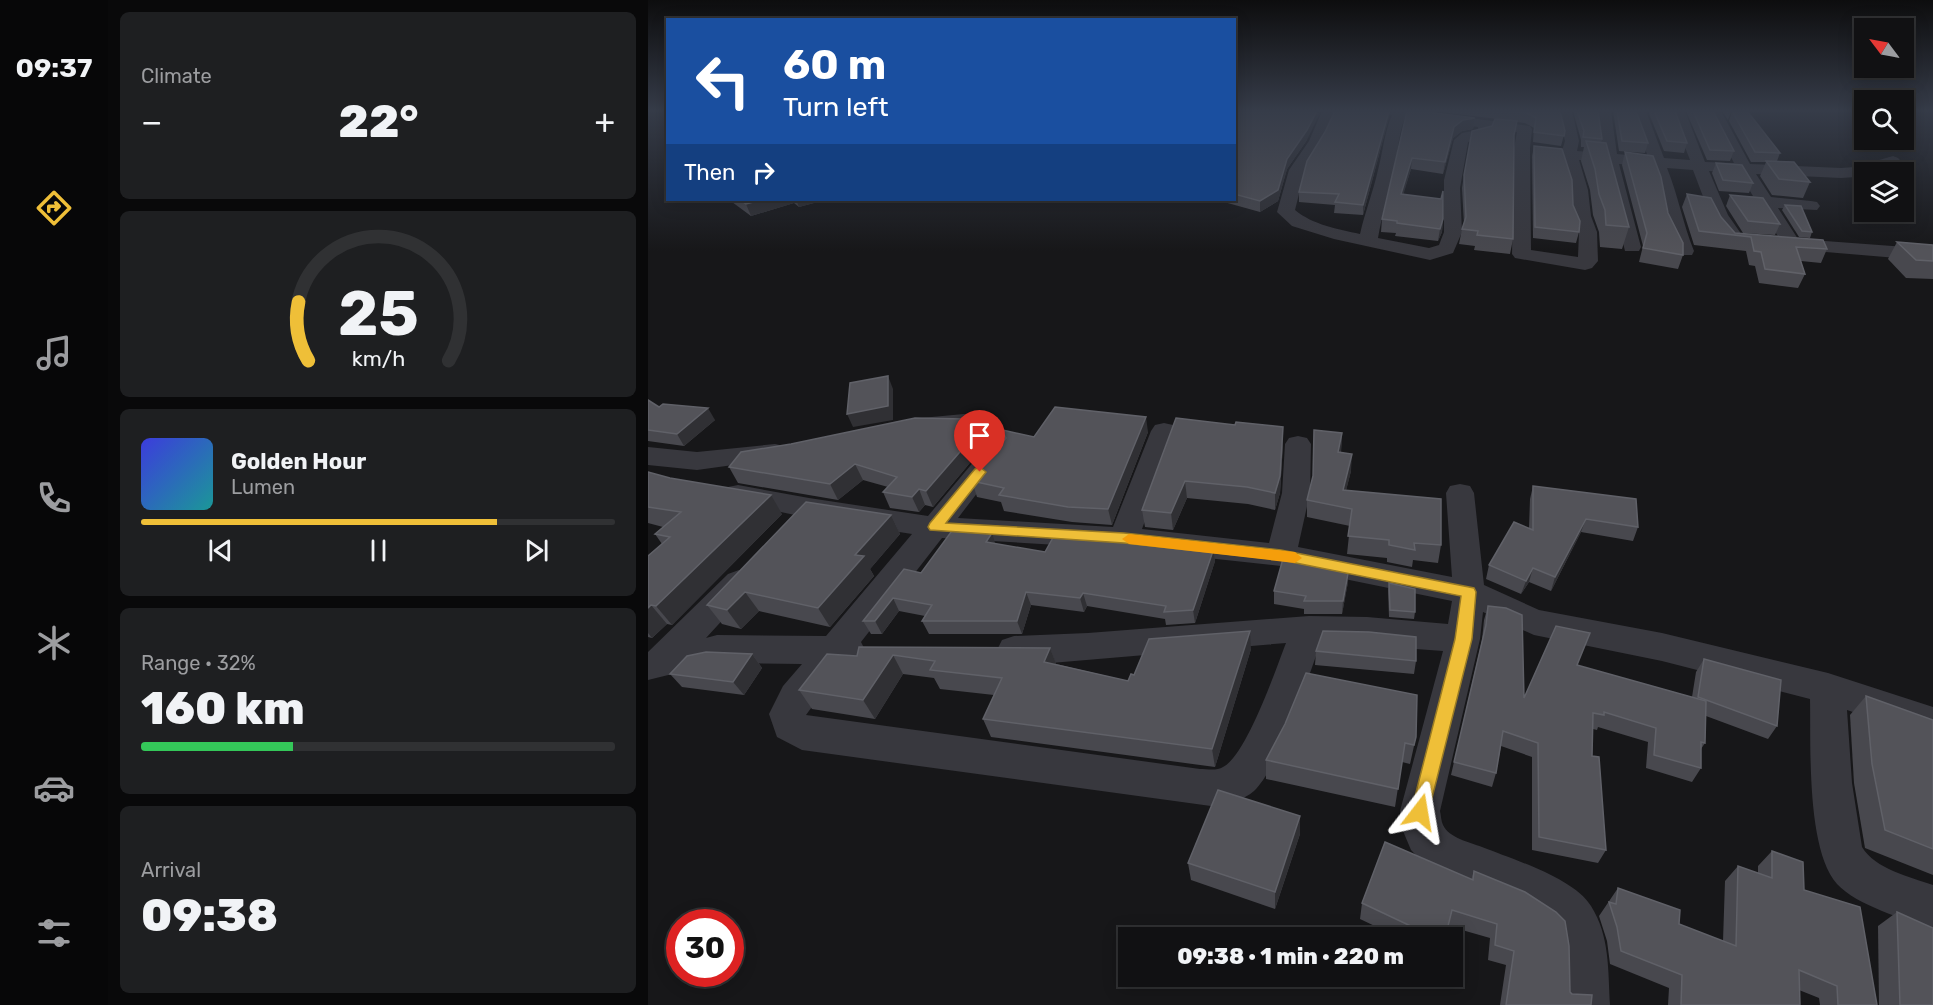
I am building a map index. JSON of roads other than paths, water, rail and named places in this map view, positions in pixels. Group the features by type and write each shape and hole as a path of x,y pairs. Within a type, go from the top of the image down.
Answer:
{"street":[{"path":"1305,158 1297,170 1286,206 1287,212 1298,222 1316,229 1430,254 1446,249 1451,243 1454,219 1451,206 1453,176 1457,158"},
{"path":"1368,241 1374,208 1388,158"},
{"path":"1527,158 1522,254 1585,264 1588,261 1588,232 1582,216 1580,190 1565,158"},
{"path":"1632,247 1610,158 1700,166 1841,173 1856,172 1893,161"},
{"path":"1656,158 1669,194 1675,225 1685,251"},
{"path":"1697,158 1712,198 1731,235 1737,240 1933,255"},
{"path":"1739,158 1793,245"},
{"path":"1669,194 1811,206"},
{"path":"908,426 945,422 993,439 935,527 796,697 787,714 790,725 802,733 1200,788 1223,788 1241,777 1256,758 1309,629"},
{"path":"1124,538 1164,431"},
{"path":"1281,555 1296,492 1298,444"},
{"path":"648,456 697,461 801,448"},
{"path":"648,477 809,508 935,527 1124,538 1281,555 1469,592 1534,622 1662,647 1828,688 1933,723"},
{"path":"1460,493 1469,592 1464,639 1420,812 1423,828 1429,843 1443,853 1545,897 1574,919 1582,940 1586,1005"},
{"path":"785,534 809,508"},
{"path":"655,664 760,560"},
{"path":"987,650 1057,650 1309,629 1368,630 1464,639"},
{"path":"655,664 717,649 882,650"},
{"path":"1828,688 1835,812 1840,845 1850,868 1872,882 1933,907"}]}
